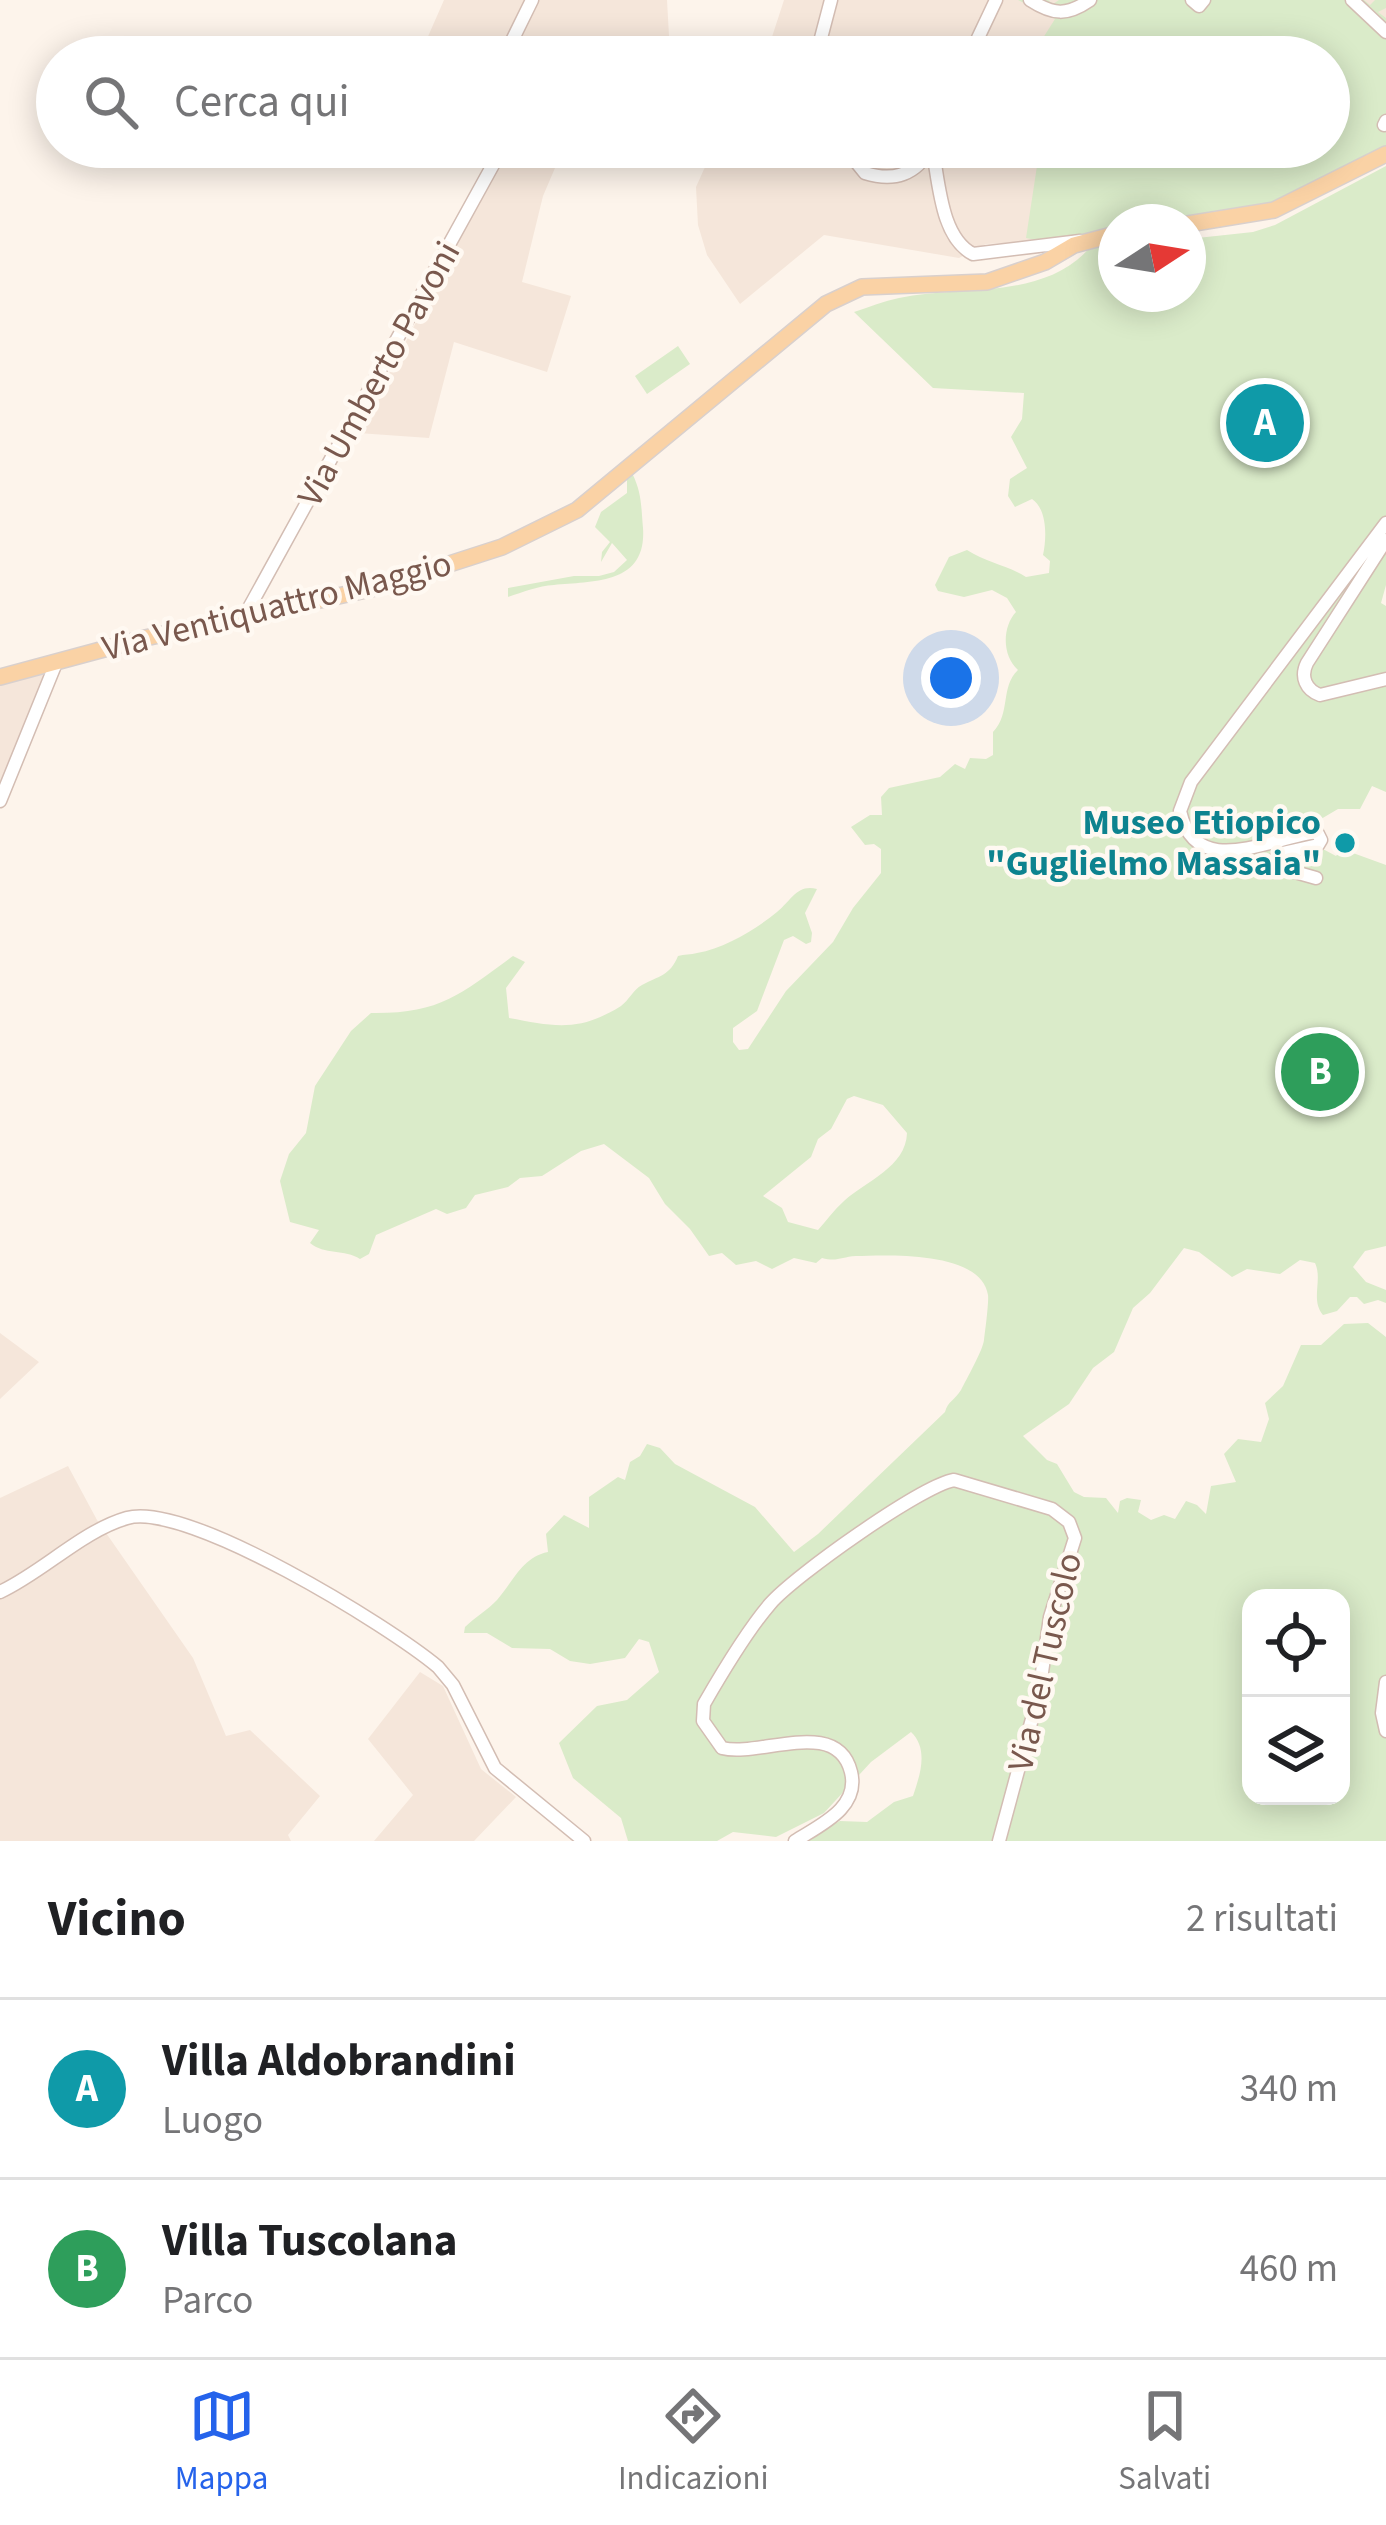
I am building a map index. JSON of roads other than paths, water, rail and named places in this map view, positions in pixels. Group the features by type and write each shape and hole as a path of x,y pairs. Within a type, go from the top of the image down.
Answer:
{"main road":[{"path":"1206,221 1274,210 1386,154"},
{"name":"Via Ventiquattro Maggio","path":"0,677 406,579 502,548 577,510 826,304 862,287 987,282 1098,239"}],"street":[{"path":"514,36 532,0"},
{"path":"822,36 831,0"},
{"path":"979,36 996,0"},
{"path":"1030,0 1049,13 1079,8 1090,0"},
{"path":"1352,0 1386,32"},
{"name":"Via Umberto Pavoni","path":"244,617 491,168"},
{"path":"861,168 865,173 894,178 916,168"},
{"path":"936,168 951,232 960,247 973,254 1098,237"},
{"path":"1022,246 1032,250 1036,261 1025,269"},
{"path":"1316,878 1277,867 1274,859 1318,845 1321,837 1317,832 1218,853 1192,838 1180,811 1190,782 1386,523"},
{"path":"1386,540 1307,663 1304,676 1309,688 1320,695 1386,679"},
{"path":"0,801 56,663"},
{"name":"Via del Tuscolo","path":"795,1841 845,1805 853,1788 847,1760 817,1742 744,1751 722,1748 710,1738 703,1721 704,1704 774,1600 877,1524 940,1483 954,1480 1052,1509 1069,1522 1075,1538 1051,1617 1039,1693 999,1841"},
{"path":"0,1592 98,1532 141,1516 170,1520 264,1557 438,1667 453,1685 495,1768 584,1841"},
{"path":"1386,1682 1382,1713 1386,1731"}],"place":[{"name":"Villa Aldobrandini","path":"1265,423"},
{"name":"Museo Etiopico \"Guglielmo Massaia\"","path":"1345,843"},
{"name":"Villa Tuscolana","path":"1320,1072"}]}
